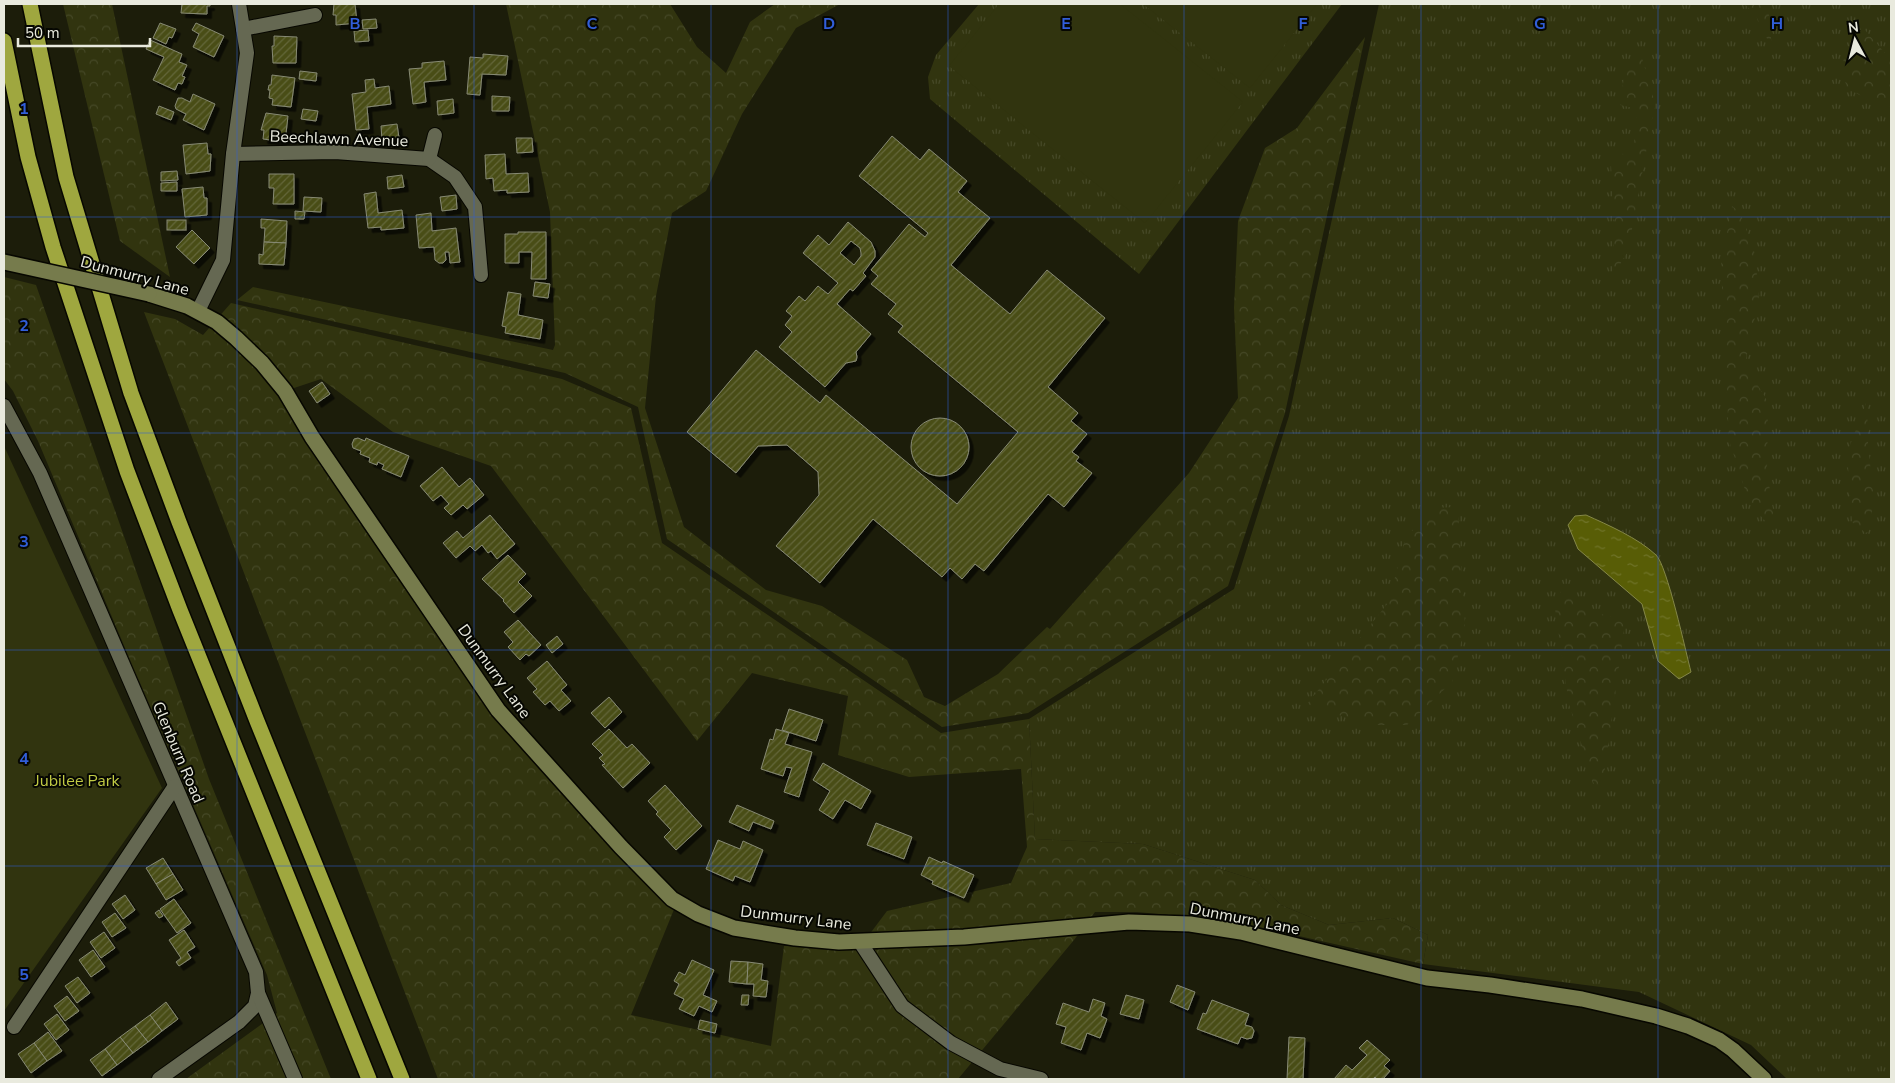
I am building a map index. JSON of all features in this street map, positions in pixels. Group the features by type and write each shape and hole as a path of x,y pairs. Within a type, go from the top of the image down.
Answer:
{"highway":[{"path":"30,4 66,177 131,393 250,703 402,1079"},
{"path":"4,41 28,157 53,247 127,471 180,610 368,1079"}],"street":[{"path":"198,311 223,260 233,154 247,53 239,4"},
{"path":"243,29 315,15"},
{"path":"429,159 435,135"},
{"name":"Beechlawn Avenue","path":"233,154 335,152 429,159 455,177 475,207 481,275"},
{"name":"Dunmurry Lane","path":"4,262 149,294 187,306 217,322 236,338 262,363 279,384 312,437 498,710 621,848 672,899 698,914 734,928 795,938 860,942 964,937 1129,922 1190,924 1241,932 1427,978 1582,999 1656,1016 1688,1026 1719,1040 1733,1050 1764,1079"},
{"name":"Glenburn Road","path":"4,406 40,473 256,972 258,993 295,1079"},
{"path":"14,1027 175,786"},
{"path":"860,942 902,1006 951,1043 1000,1069 1041,1079"},
{"path":"159,1079 239,1022 255,1006 258,993"}],"green space":[{"path":"63,4 112,4 170,277 120,241"},
{"path":"506,4 670,4 697,47 726,73 750,22 775,4 840,4 796,28 742,114 706,191 672,213 656,296 645,408 684,527 766,590 822,606 907,660 924,697 945,706 998,674 1047,627 1050,629 1189,473 1238,398 1234,308 1238,221 1265,148 1297,128 1365,37 1285,413 1228,586 1028,713 942,727 667,539 638,407 565,373 237,300 253,287 553,350 555,345 550,212"},
{"path":"979,4 1342,4 1139,274 930,99 928,77 936,55"},
{"path":"999,4 1120,4 1243,102 1145,223 949,66"},
{"path":"1143,4 1317,4 1250,88"},
{"path":"1379,4 1891,4 1891,1079 1787,1079 1751,1045 1639,992 1423,964 1428,935 1393,918 1329,925 1281,905 1255,880 1143,844 1035,839 1029,719 1234,589 1289,416"},
{"path":"1745,4 1762,4 1769,15 1772,49 1756,16"},
{"path":"1858,22 1891,60 1891,106 1883,108 1847,88 1841,67"},
{"path":"1642,58 1655,103 1628,251 1613,276 1614,219 1611,165 1634,143 1638,109 1620,105 1626,63"},
{"path":"1732,206 1740,212 1755,254 1759,298 1745,364 1768,402 1767,471 1775,524 1766,522 1749,502 1729,440 1721,265"},
{"path":"4,277 36,285 209,779 331,1079 186,1079 277,1013 267,975 128,655 38,441 13,391 4,379"},
{"path":"231,303 562,379 631,408 662,543 941,733 1029,719 1035,839 1143,844 1255,880 1281,905 1329,925 1393,918 1428,935 1423,964 1245,924 1137,912 1095,912 1074,940 958,1079 438,1079 144,312 175,319 203,335","holes":["321,379 393,432 491,466 697,741 752,673 848,696 838,755 909,777 1021,769 1027,847 1011,883 887,911 860,947 784,946 771,1046 631,1015 677,902 498,710 285,391"]},
{"path":"1867,401 1868,444 1874,502 1867,534 1852,522 1847,453"},
{"name":"Jubilee Park","path":"4,446 162,788 4,1011"},
{"path":"1458,507 1465,625 1452,682 1407,725 1368,725 1307,704 1388,603 1405,540 1430,508"},
{"path":"1562,588 1576,604 1609,617 1627,608 1600,804 1569,704 1555,609"}],"water":[{"path":"1586,515 1632,538 1656,555 1671,591 1691,672 1679,679 1658,661 1642,604 1578,549 1568,525 1575,516"}],"building":[{"path":"182,4 210,4 210,6 207,6 207,14 181,13"},
{"path":"334,4 355,4 357,23 336,25 336,15 333,15"},
{"path":"376,19 377,28 363,29 362,20"},
{"path":"160,23 176,29 172,38 169,37 166,44 153,38"},
{"path":"196,23 224,36 214,57 193,47 199,34 192,30"},
{"path":"368,30 369,41 355,42 354,31"},
{"path":"274,36 297,37 296,63 273,63 272,46 274,46"},
{"path":"150,40 182,54 179,62 187,65 182,76 185,77 182,84 178,83 175,90 153,80 164,57 146,49"},
{"path":"483,54 508,56 506,75 482,74 480,95 467,94 470,57 483,58"},
{"path":"444,61 446,80 424,82 426,102 413,104 409,69 422,68 422,63"},
{"path":"300,71 317,73 316,81 299,79"},
{"path":"272,75 295,78 291,107 272,105 273,99 269,98 270,90 268,90 269,85 271,85"},
{"path":"374,79 375,88 389,86 391,104 367,107 369,129 356,130 352,94 366,92 365,80"},
{"path":"193,94 215,104 204,130 183,120 186,114 176,109 175,106 178,98 190,102"},
{"path":"492,96 510,97 509,111 492,111"},
{"path":"453,99 454,113 438,115 437,101"},
{"path":"159,106 174,112 171,120 156,114"},
{"path":"303,109 318,111 316,121 301,119"},
{"path":"266,113 288,116 285,142 263,139 264,130 261,130"},
{"path":"397,124 399,138 382,140 381,126"},
{"path":"892,136 920,160 929,149 967,181 958,192 990,218 951,265 1010,314 1047,270 1105,318 1048,387 1078,413 1071,421 1087,434 1072,452 1079,457 1076,461 1092,473 1064,507 1048,494 984,571 975,564 962,579 950,568 942,577 873,519 820,583 776,546 819,495 818,472 787,445 758,446 736,473 687,432 756,350 820,403 826,395 957,504 1018,432 898,332 903,326 888,314 896,304 871,284 878,276 871,270 909,224 925,237 928,233 859,176"},
{"path":"516,138 532,138 533,152 517,153"},
{"path":"207,143 208,154 211,154 210,171 186,174 183,145"},
{"path":"505,154 506,174 528,173 529,192 507,193 507,190 494,191 493,178 486,179 485,155"},
{"path":"177,171 178,180 161,181 161,172"},
{"path":"269,174 294,174 294,204 273,204 274,188 269,188"},
{"path":"402,175 404,187 388,189 387,177"},
{"path":"177,182 177,191 161,191 161,183"},
{"path":"203,187 204,198 207,198 207,215 185,217 182,189"},
{"path":"376,192 378,213 402,210 404,228 381,230 381,227 368,228 364,194"},
{"path":"456,195 457,209 442,211 440,197"},
{"path":"304,197 322,198 321,212 303,211"},
{"path":"295,211 305,212 304,219 295,219"},
{"path":"431,213 432,231 456,228 460,262 450,263 449,252 445,252 446,260 443,263 439,263 435,260 434,247 419,248 416,215"},
{"path":"261,219 287,221 286,243 264,242 265,228 261,228"},
{"path":"167,220 186,220 186,230 167,230"},
{"path":"848,222 871,242 875,251 875,257 863,273 866,276 853,291 850,289 837,304 871,334 856,352 856,361 846,363 825,387 779,347 792,332 785,325 792,316 786,311 799,296 805,301 818,286 828,294 838,283 803,253 818,235 829,245","holes":["851,241 860,248 861,256 854,265 840,253"]},
{"path":"192,230 210,248 194,264 176,247"},
{"path":"518,232 546,232 546,279 531,279 532,252 519,252 519,263 505,263 505,234 518,234"},
{"path":"264,242 286,243 284,265 259,264 259,254 263,255"},
{"path":"535,282 550,284 548,298 533,296"},
{"path":"508,292 521,294 518,315 543,320 540,339 505,333 506,327 502,326"},
{"path":"322,382 330,394 317,403 309,391"},
{"path":"934,418 946,418 961,426 969,441 969,453 961,468 946,476 934,476 919,468 911,453 911,441 919,426"},
{"path":"358,438 365,441 366,438 409,456 401,477 382,469 384,465 378,462 377,465 369,462 370,458 360,454 361,451 353,448 354,439"},
{"path":"442,467 459,487 470,478 484,495 467,509 463,505 451,515 444,508 449,504 441,495 433,501 420,486"},
{"path":"490,515 515,544 497,559 491,551 488,553 482,545 475,551 470,546 456,558 443,543 457,531 463,538"},
{"path":"508,555 526,574 518,582 532,596 514,613 504,600 482,579"},
{"path":"518,620 541,645 529,656 526,654 520,660 508,647 513,642 504,632"},
{"path":"557,636 563,644 552,653 546,645"},
{"path":"547,661 567,685 561,690 571,701 559,711 550,701 545,705 533,692 537,689 527,678"},
{"path":"609,697 622,712 605,728 591,713"},
{"path":"789,709 823,720 816,741 782,730"},
{"path":"609,729 627,748 632,744 650,763 623,788 602,765 605,764 599,758 603,755 592,744"},
{"path":"776,729 789,733 785,744 812,752 799,797 784,792 792,768 786,767 783,776 761,769 770,739 773,740"},
{"path":"823,763 871,791 861,809 845,800 833,819 819,810 830,791 813,780"},
{"path":"665,785 702,826 676,850 664,837 671,830 656,814 658,812 648,801"},
{"path":"737,805 774,821 771,829 753,822 749,831 729,822"},
{"path":"876,823 912,837 904,859 867,845"},
{"path":"718,840 740,849 743,841 763,850 750,882 735,876 733,881 706,869"},
{"path":"929,857 974,875 964,898 932,884 933,881 921,875"},
{"path":"163,858 173,874 156,884 146,868"},
{"path":"173,874 183,890 166,900 156,884"},
{"path":"125,895 135,910 123,919 112,904"},
{"path":"174,899 191,923 177,933 160,909"},
{"path":"159,910 163,916 159,918 155,913"},
{"path":"115,913 126,928 112,937 102,922"},
{"path":"184,930 195,947 187,952 191,958 179,966 176,962 181,958 169,940"},
{"path":"104,932 115,948 101,958 90,942"},
{"path":"93,950 105,967 91,977 79,960"},
{"path":"692,960 714,970 703,995 717,1001 712,1012 699,1006 694,1016 679,1009 684,999 674,994 679,984 674,981 679,972 685,975"},
{"path":"731,961 748,962 747,984 729,982"},
{"path":"748,962 763,964 761,980 768,981 766,997 753,996 754,984 747,984"},
{"path":"78,977 90,993 77,1003 65,986"},
{"path":"1177,985 1195,992 1188,1010 1170,1002"},
{"path":"742,995 749,995 748,1005 741,1005"},
{"path":"1126,995 1144,1000 1139,1019 1120,1014"},
{"path":"67,996 79,1011 65,1021 54,1006"},
{"path":"1093,999 1105,1003 1101,1016 1107,1019 1100,1038 1087,1033 1081,1050 1061,1043 1066,1027 1056,1024 1063,1003 1089,1012"},
{"path":"1212,1000 1249,1014 1245,1025 1252,1027 1254,1031 1252,1038 1241,1037 1238,1044 1197,1029 1203,1013 1206,1014"},
{"path":"166,1002 178,1019 162,1031 150,1015"},
{"path":"57,1014 69,1030 56,1040 44,1024"},
{"path":"150,1015 162,1031 148,1042 135,1026"},
{"path":"700,1020 717,1024 715,1033 698,1029"},
{"path":"135,1026 148,1042 133,1053 120,1037"},
{"path":"48,1032 62,1051 47,1061 34,1043"},
{"path":"120,1037 133,1053 117,1065 105,1049"},
{"path":"1289,1037 1305,1038 1303,1079 1287,1079"},
{"path":"1367,1040 1390,1060 1384,1066 1390,1071 1383,1079 1375,1077 1373,1079 1334,1079 1346,1065 1352,1070 1367,1055 1359,1048"},
{"path":"34,1043 47,1061 31,1073 18,1054"},
{"path":"105,1049 117,1065 102,1076 90,1060"}]}
